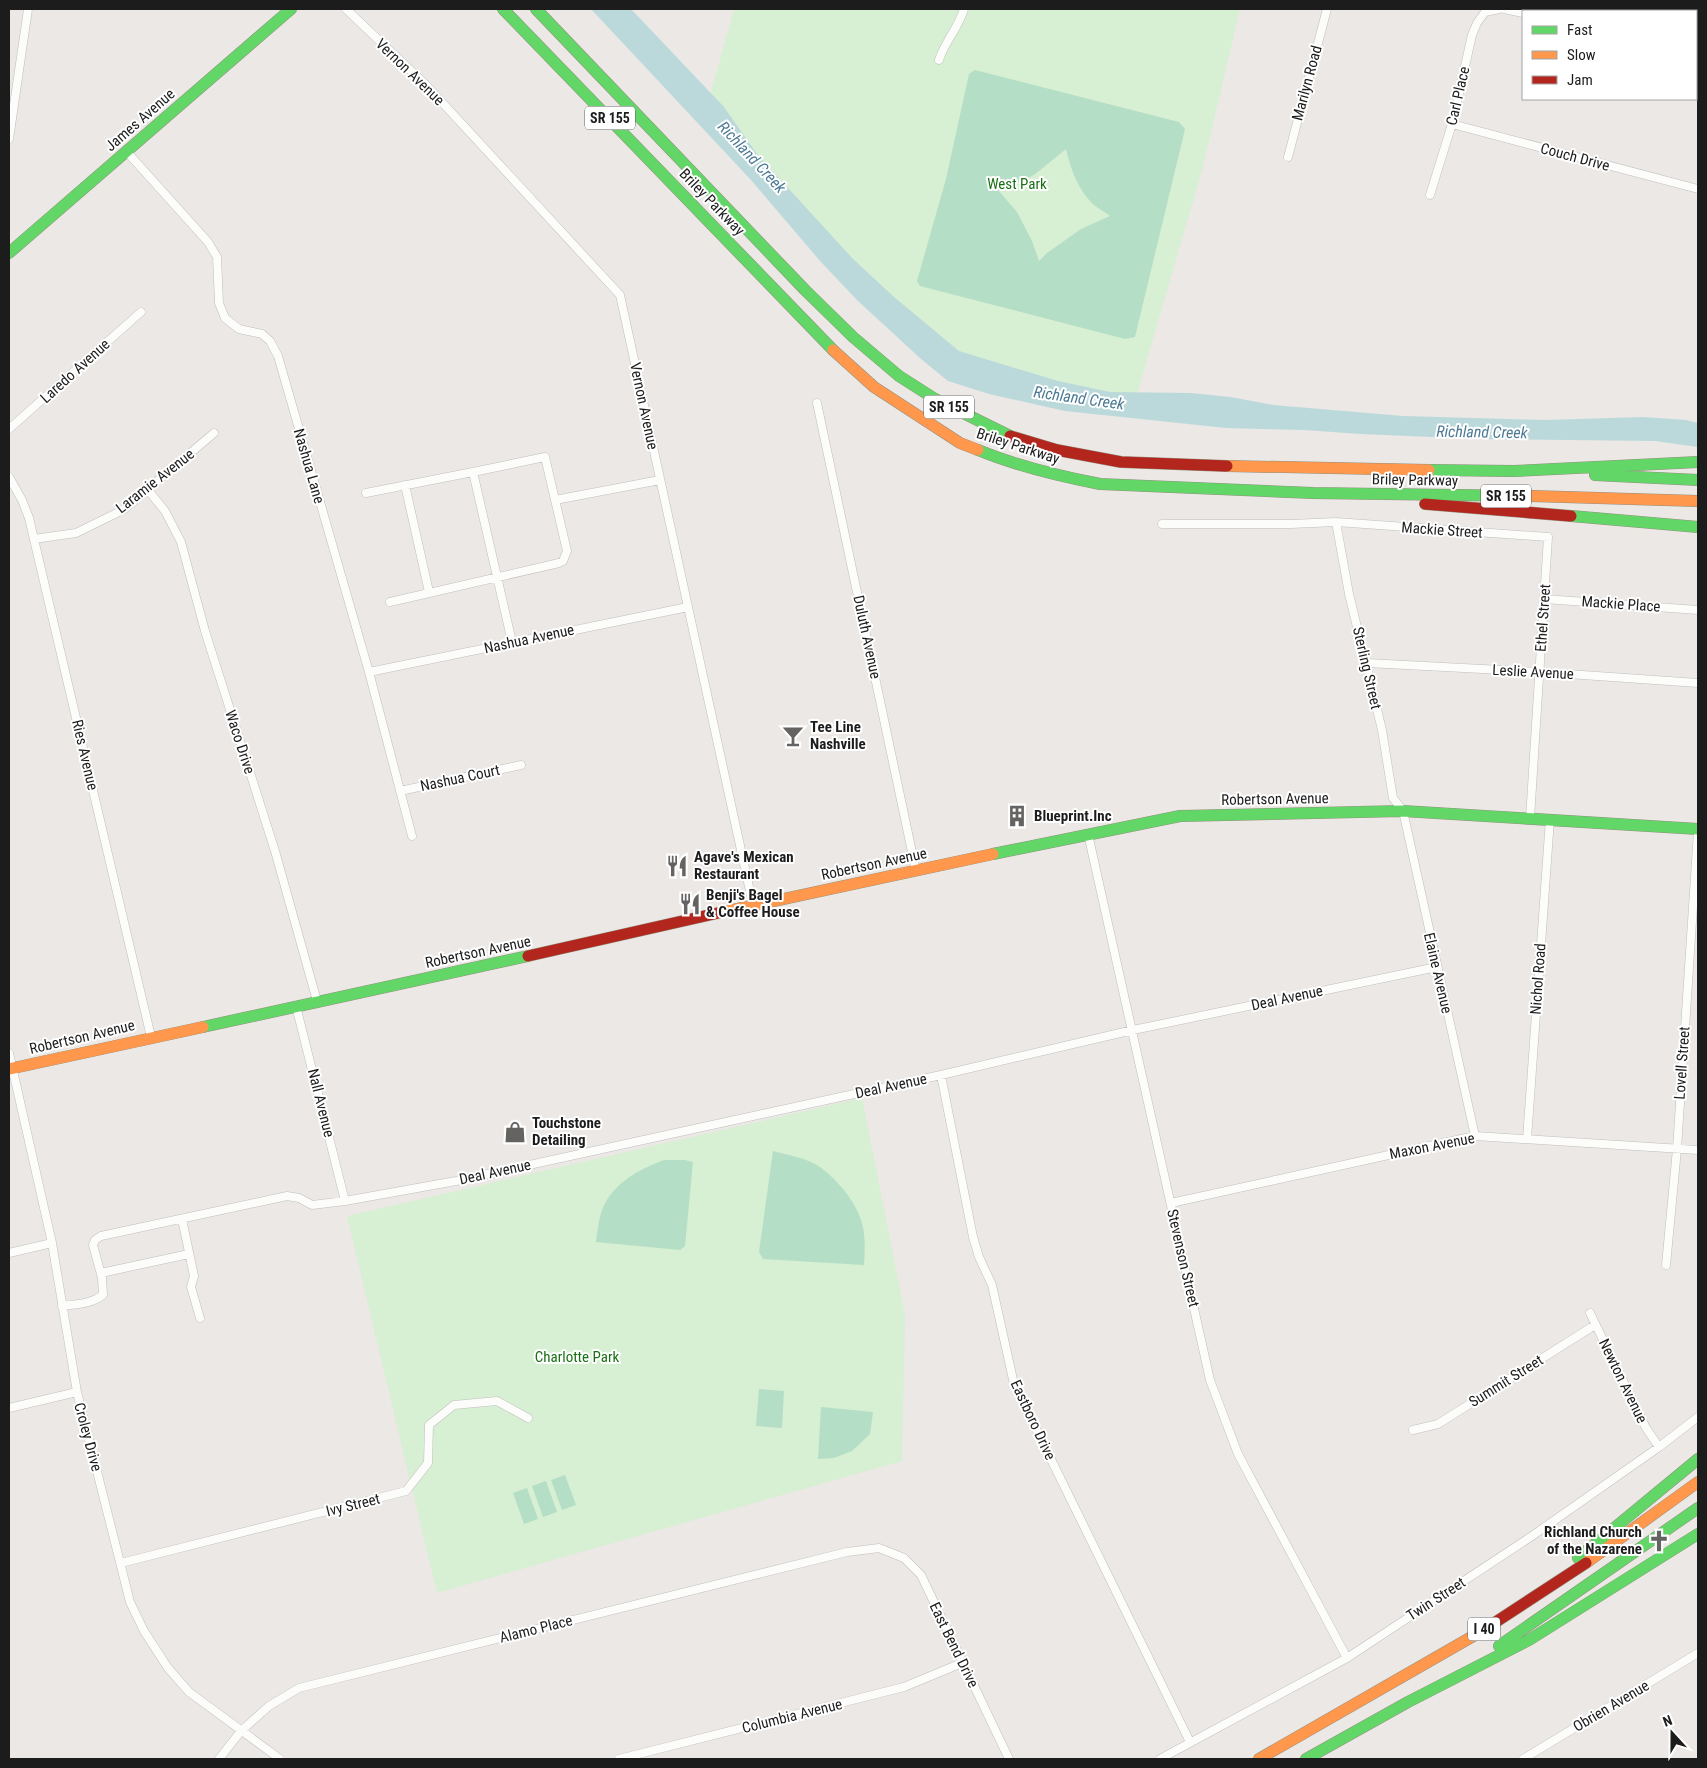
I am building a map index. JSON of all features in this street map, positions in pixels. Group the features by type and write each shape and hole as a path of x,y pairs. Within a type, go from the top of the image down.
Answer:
{"main road":[{"name":"James Avenue","path":"9,253 291,9"},
{"name":"Briley Parkway","path":"503,9 825,343 874,386 960,443 1008,462 1067,478 1100,484 1314,493 1602,498 1698,502"},
{"name":"Briley Parkway","path":"536,9 805,290 853,337 899,376 935,400 1006,435 1057,450 1121,462 1303,468 1514,471 1698,462"},
{"path":"1514,471 1698,480"},
{"path":"1314,493 1698,527"},
{"name":"Robertson Avenue","path":"11,1068 529,956 753,905 1180,816 1402,811 1698,830"},
{"path":"1527,1602 1598,1540 1698,1459"},
{"name":"I 40","path":"1259,1759 1403,1678 1527,1602 1610,1546 1698,1482"},
{"name":"I 40","path":"1306,1759 1408,1702 1525,1629 1698,1508"},
{"path":"1408,1702 1529,1640 1698,1534"}],"street":[{"path":"9,139 28,9"},
{"name":"Vernon Avenue","path":"346,9 426,85 620,294 753,905"},
{"path":"938,60 941,52 956,30 964,9"},
{"name":"Marilyn Road","path":"1288,157 1327,9"},
{"name":"Carl Place","path":"1430,195 1452,124 1472,35 1477,23 1485,12 1499,9"},
{"path":"1504,9 1522,13"},
{"name":"Couch Drive","path":"1452,124 1698,189"},
{"name":"Nashua Lane","path":"127,152 208,242 217,257 219,303 225,318 239,329 262,334 270,341 278,356 369,672 412,836"},
{"name":"Laredo Avenue","path":"9,429 141,312"},
{"name":"Duluth Avenue","path":"817,404 916,871"},
{"name":"Laramie Avenue","path":"34,539 76,533 123,510 214,433"},
{"path":"366,493 545,457 567,551 563,561 390,602"},
{"path":"473,472 512,642"},
{"name":"Ries Avenue","path":"9,477 22,500 29,518 151,1037"},
{"path":"555,500 660,480"},
{"path":"405,485 429,592"},
{"name":"Waco Drive","path":"148,490 165,511 181,542 204,631 276,851 317,1001"},
{"name":"Mackie Street","path":"1162,524 1336,522 1548,537"},
{"name":"Sterling Street","path":"1336,522 1350,594 1382,730 1393,798 1402,811"},
{"name":"Ethel Street","path":"1530,818 1548,537"},
{"name":"Mackie Place","path":"1544,599 1698,610"},
{"name":"Nashua Avenue","path":"369,672 688,607"},
{"name":"Leslie Avenue","path":"1367,664 1539,672 1698,683"},
{"name":"Nashua Court","path":"400,791 521,766"},
{"name":"Elaine Avenue","path":"1402,811 1475,1136"},
{"name":"Nichol Road","path":"1527,1139 1550,819"},
{"name":"Lovell Street","path":"1666,1265 1677,1149 1680,1075 1698,830"},
{"name":"Stevenson Street","path":"1088,834 1210,1380 1238,1454 1347,1658"},
{"name":"Deal Avenue","path":"101,1273 94,1252 95,1240 101,1236 287,1196 299,1198 312,1205 345,1201 466,1179 941,1076 1133,1030 1437,968"},
{"name":"Nall Avenue","path":"296,1006 345,1201"},
{"name":"Croley Drive","path":"9,1053 52,1243 77,1392 130,1602 144,1631 168,1668 189,1692 280,1759"},
{"name":"Eastboro Drive","path":"941,1076 973,1237 979,1257 992,1285 1014,1384 1190,1742"},
{"name":"Maxon Avenue","path":"1170,1203 1475,1136 1698,1150"},
{"path":"182,1219 194,1276 192,1287 200,1318"},
{"path":"9,1253 52,1243"},
{"path":"62,1306 84,1304 103,1295 104,1288 101,1273 189,1254"},
{"name":"Newton Avenue","path":"1590,1313 1646,1428 1659,1447"},
{"name":"Summit Street","path":"1413,1430 1438,1424 1595,1325"},
{"path":"9,1408 77,1392"},
{"name":"Ivy Street","path":"121,1563 406,1491 428,1463 429,1425 454,1405 497,1401 528,1418"},
{"name":"Twin Street","path":"1160,1759 1347,1658 1532,1536 1659,1447 1698,1417"},
{"name":"East Bend Drive","path":"879,1548 904,1558 920,1575 1009,1759"},
{"name":"Alamo Place","path":"219,1759 242,1732 269,1706 299,1688 847,1552 879,1548"},
{"name":"Obrien Avenue","path":"1523,1759 1698,1653"},
{"name":"Columbia Avenue","path":"618,1759 904,1687 962,1663"}],"green space":[{"name":"West Park","path":"734,9 1240,9 1202,170 1135,401 948,353 855,274 709,100"},
{"path":"975,70 1179,122 1185,129 1135,337 1125,339 920,286 917,281 946,179 969,74","holes":["1066,149 1073,172 1084,193 1094,205 1110,216 1081,229 1047,253 1039,261 1032,241 1017,212 999,191 1034,175"]},
{"name":"Charlotte Park","path":"862,1098 905,1316 902,1461 437,1593 347,1216"},
{"path":"773,1151 815,1164 843,1189 856,1208 863,1227 864,1265 763,1259 759,1252"},
{"path":"664,1160 693,1162 685,1246 680,1250 596,1242 602,1210 612,1193 632,1175"},
{"path":"759,1389 784,1391 782,1428 756,1426"},
{"path":"821,1407 873,1412 870,1434 852,1451 834,1458 818,1459"},
{"path":"565,1475 576,1505 562,1510 551,1480"},
{"path":"546,1481 557,1512 543,1517 532,1486"},
{"path":"527,1488 538,1519 524,1524 513,1493"}],"water":[{"name":"Richland Creek","path":"591,9 631,9 724,107 757,154 853,259 894,297 959,351 1058,381 1110,392 1191,393 1230,397 1273,405 1403,416 1546,420 1643,417 1686,420 1698,423 1698,447 1655,441 1479,439 1226,428 1065,411 989,394 948,381 921,359 857,300 821,262 751,180"}],"traffic: fast":[{"path":"9,253 291,9"},
{"path":"503,9 833,350"},
{"path":"536,9 805,290 853,337 899,376 935,399 1010,436"},
{"path":"978,450 1038,470 1100,484 1313,493 1531,496"},
{"path":"1429,470 1514,471 1698,462"},
{"path":"1595,475 1698,480"},
{"path":"1571,516 1698,527"},
{"path":"993,854 1180,816 1403,811 1698,829"},
{"path":"203,1027 528,956"},
{"path":"1578,1558 1698,1459"},
{"path":"1499,1646 1698,1508"},
{"path":"1306,1759 1408,1702 1529,1640 1698,1534"}],"traffic: slow":[{"path":"833,350 874,387 960,443 978,450"},
{"path":"1227,466 1429,470"},
{"path":"1531,496 1698,501"},
{"path":"718,913 993,854"},
{"path":"9,1069 203,1027"},
{"path":"1586,1563 1698,1482"},
{"path":"1259,1759 1482,1631"}],"traffic: jam":[{"path":"1010,436 1057,450 1121,462 1227,466"},
{"path":"1425,504 1571,516"},
{"path":"528,956 718,913"},
{"path":"1482,1631 1586,1563"}],"place":[{"name":"Tee Line Nashville","path":"793,736"},
{"name":"Blueprint.Inc","path":"1017,816"},
{"name":"Agave's Mexican Restaurant","path":"677,866"},
{"name":"Benji's Bagel & Coffee House","path":"690,904"},
{"name":"Touchstone Detailing","path":"515,1132"},
{"name":"Richland Church of the Nazarene","path":"1659,1541"}]}
